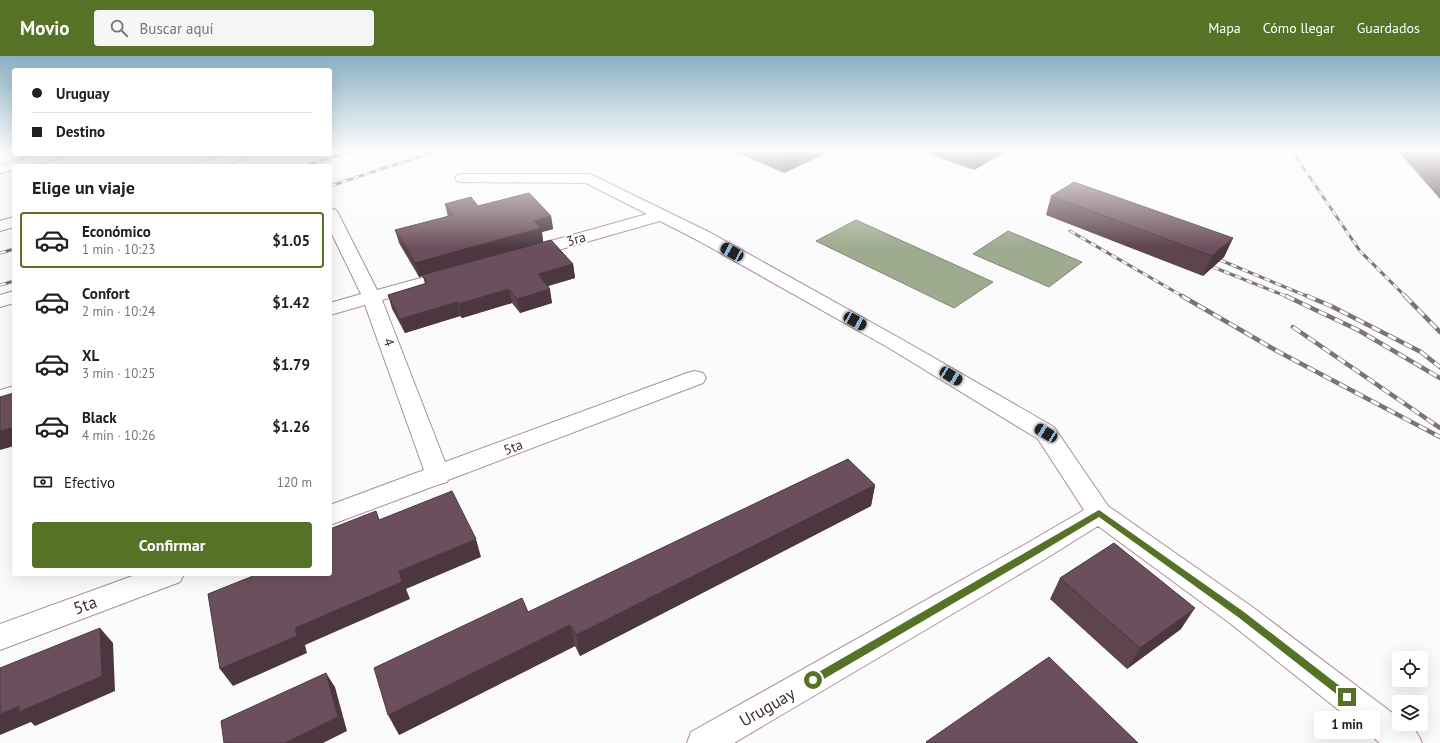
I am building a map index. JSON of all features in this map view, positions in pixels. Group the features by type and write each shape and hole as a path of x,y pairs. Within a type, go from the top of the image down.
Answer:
{"street":[{"path":"597,183 660,216 693,230 896,344 1046,433 1099,513 1241,615 1406,743"},
{"name":"3ra","path":"516,257 660,216"},
{"name":"4","path":"332,217 372,298 438,476"},
{"path":"0,226 12,223"},
{"path":"332,308 470,270"},
{"path":"0,301 12,298"},
{"name":"5ta","path":"332,514 438,476 695,378"},
{"path":"0,397 12,394"},
{"name":"Uruguay","path":"703,743 1033,553 1099,513"},
{"name":"5ta","path":"0,637 165,576"}],"shaded area":[{"path":"856,220 993,282 954,308 816,241"},
{"path":"1008,231 1082,262 1049,287 973,254"}],"building":[{"path":"1072,183 1077,183 1233,238 1212,256 1051,196"},
{"path":"529,193 551,216 534,221 541,228 415,263 395,230 453,215 445,204 471,197 478,206"},
{"path":"551,240 573,264 538,274 550,289 517,299 509,289 458,304 457,302 400,319 388,295 427,283 422,275"},
{"path":"12,394 12,428 0,431 0,397"},
{"path":"848,459 875,485 576,635 570,625 388,715 374,668 522,598 528,612"},
{"path":"452,491 476,539 399,571 402,582 295,628 297,636 220,669 208,594 253,576 332,576 332,528 376,511 379,520"},
{"path":"1114,543 1195,608 1140,648 1060,578"},
{"path":"100,628 102,676 19,712 19,706 0,714 0,668"},
{"path":"1049,657 1138,743 926,742"},
{"path":"326,673 338,717 285,743 224,743 221,721"}],"railway":[{"path":"332,185 339,183"},
{"path":"1314,183 1360,251 1405,296"},
{"path":"1070,231 1184,297"},
{"path":"0,253 12,250"},
{"path":"1220,260 1309,297"},
{"path":"1213,267 1288,297"},
{"path":"0,285 12,282"},
{"path":"1182,296 1277,351 1440,437"},
{"path":"1286,296 1358,330 1440,378"},
{"path":"1307,296 1331,306 1421,352 1440,367"},
{"path":"1405,296 1440,332"},
{"path":"1293,327 1440,428"}],"route":[{"path":"813,680 1033,553 1099,513 1241,615 1347,697"}]}
